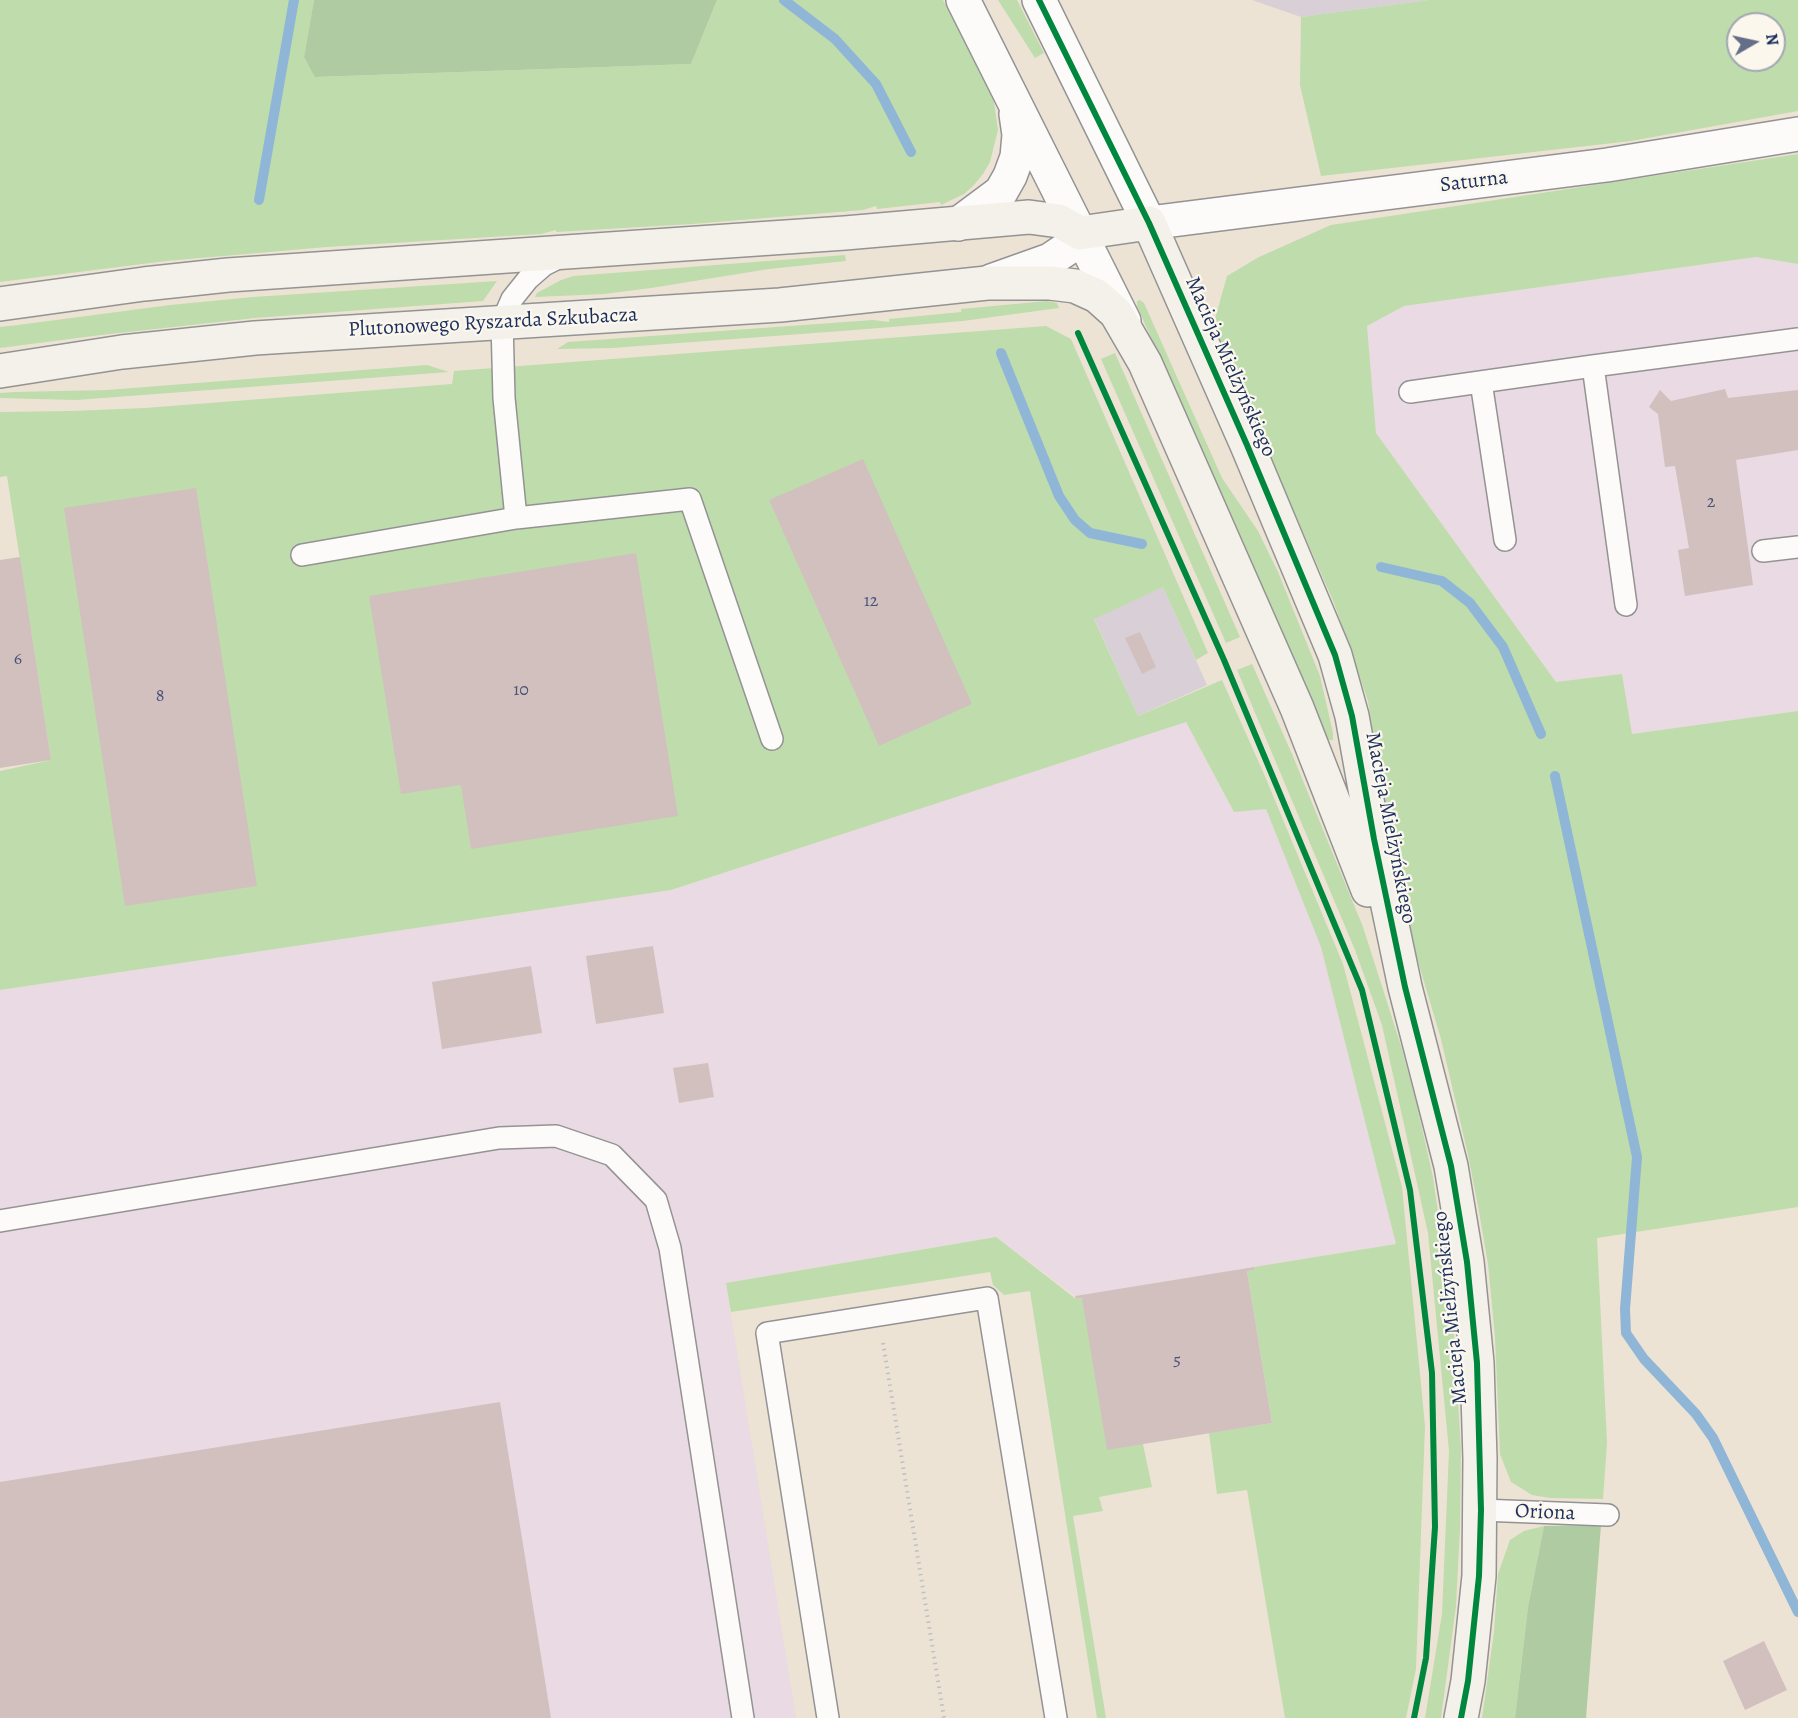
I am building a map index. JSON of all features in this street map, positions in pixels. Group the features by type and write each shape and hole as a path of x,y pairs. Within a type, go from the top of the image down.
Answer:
{"street":[{"name":"Macieja Mielżyńskiego","path":"963,0 1145,363 1297,708 1405,987"},
{"name":"Macieja Mielżyńskiego","path":"1039,0 1149,223 1247,445 1335,655 1352,716 1374,840 1405,987 1450,1166 1467,1262 1477,1363 1480,1510 1479,1576 1468,1681 1461,1718"},
{"path":"958,224 1001,192 1017,157 1019,135 1016,112 1001,73"},
{"name":"Saturna","path":"1149,223 1596,166 1798,134"},
{"path":"0,304 228,275 958,224 1029,217 1059,221 1080,233 1149,223"},
{"name":"Plutonowego Ryszarda Szkubacza","path":"987,283 1050,260 1068,248 1080,233"},
{"name":"Plutonowego Ryszarda Szkubacza","path":"0,371 122,352 255,338 780,305 987,283 1050,283 1075,286 1097,296 1116,313 1145,363"}],"lane":[{"path":"516,518 504,398 502,322 512,299 528,279 544,265 571,252"},
{"path":"1410,392 1798,339"},
{"path":"1593,366 1626,606"},
{"path":"1481,382 1505,540"},
{"path":"302,555 516,518 690,499 772,739"},
{"path":"1762,551 1798,547"},
{"path":"0,1221 499,1138 556,1136 612,1155 656,1200 670,1248 743,1718"},
{"path":"828,1718 767,1333 987,1298 1056,1718"},
{"name":"Oriona","path":"1480,1510 1608,1515"}],"path":[{"path":"879,1315 944,1718"}],"shaded area":[{"path":"1252,0 1429,0 1301,17"},
{"path":"1756,257 1798,264 1798,711 1632,734 1622,674 1557,683 1376,433 1367,326 1404,306"},
{"path":"1163,587 1207,685 1138,716 1094,618"},
{"path":"1186,722 1234,812 1266,809 1321,947 1396,1244 1075,1296 996,1237 726,1283 796,1718 0,1718 0,990 671,890"}],"green space":[{"path":"0,0 314,0 304,57 316,77 691,64 717,0 943,0 989,90 994,102 998,130 990,162 983,174 964,194 941,205 940,202 877,209 876,206 863,210 692,224 556,232 556,230 541,234 327,247 166,261 0,282"},
{"path":"314,0 717,0 691,64 315,77 304,57"},
{"path":"998,0 1017,0 1044,53 1035,58"},
{"path":"1429,0 1798,0 1798,111 1631,141 1321,176 1300,85 1301,17"},
{"path":"1798,154 1798,264 1756,257 1404,306 1367,326 1376,433 1556,682 1622,674 1632,734 1798,711 1798,1207 1597,1238 1607,1443 1603,1499 1550,1498 1532,1495 1511,1482 1500,1454 1495,1337 1488,1264 1478,1206 1441,1039 1398,894 1368,701 1334,603 1213,326 1227,276 1259,257 1331,225"},
{"path":"845,255 846,261 769,269 651,288 604,294 535,297 537,293 561,280 574,276"},
{"path":"497,281 483,301 255,318 0,348 0,327 170,305 253,297"},
{"path":"1047,301 1057,303 1059,308 963,321 855,330 612,348 557,349 568,342 873,320 889,322 889,319 961,312 961,309"},
{"path":"1137,301 1144,303 1222,478 1258,531 1278,572 1320,676 1333,740 1329,740 1325,734 1137,306"},
{"path":"1046,326 1071,339 1208,653 1196,660 1163,587 1094,619 1138,716 1222,680 1343,964 1402,1187 1425,1426 1416,1669 1406,1718 1285,1718 1247,1490 1217,1494 1209,1433 1272,1423 1247,1271 1254,1270 1254,1267 1396,1244 1321,947 1266,809 1234,812 1186,722 671,890 0,990 0,771 51,760 7,476 0,477 0,412 145,408 452,384 454,371"},
{"path":"1115,353 1240,637 1226,643 1101,359"},
{"path":"427,365 449,372 76,400 0,398 0,393 107,390"},
{"path":"1252,664 1292,754 1363,927 1402,1049 1433,1177 1453,1319 1461,1450 1456,1606 1441,1718 1425,1718 1442,1614 1449,1451 1428,1233 1382,1025 1355,950 1237,670"},
{"path":"996,1237 1076,1299 1082,1298 1143,1444 1152,1487 1099,1497 1103,1511 1073,1516 1106,1718 1097,1718 1030,1291 1004,1295 993,1285 990,1272 731,1312 726,1283"},
{"path":"1601,1525 1586,1718 1515,1718 1528,1607 1544,1526"},
{"path":"1544,1526 1528,1607 1515,1718 1482,1718 1494,1632 1498,1574 1510,1540 1524,1531"}],"building":[{"path":"1725,389 1728,398 1798,390 1798,450 1736,460 1753,585 1685,596 1678,550 1689,548 1675,466 1665,467 1658,414 1649,407 1660,390 1671,401"},
{"path":"863,459 972,704 879,746 769,500"},
{"path":"196,488 257,886 125,906 64,508"},
{"path":"636,553 678,816 471,849 461,785 401,794 369,596"},
{"path":"20,557 51,760 0,768 0,560"},
{"path":"1140,632 1156,667 1142,674 1125,638"},
{"path":"653,946 664,1013 596,1024 586,956"},
{"path":"531,966 542,1033 442,1049 432,982"},
{"path":"708,1063 714,1097 679,1103 673,1068"},
{"path":"1254,1267 1254,1270 1247,1271 1272,1423 1107,1450 1082,1298 1076,1299 1075,1296"},
{"path":"500,1402 551,1718 0,1718 0,1482"},
{"path":"1764,1641 1787,1690 1745,1710 1723,1661"}],"waterway":[{"path":"259,200 294,0"},
{"path":"784,0 835,39 876,84 911,152"},
{"path":"1001,353 1059,496 1075,520 1090,533 1142,544"},
{"path":"1381,567 1442,581 1470,603 1503,647 1541,734"},
{"path":"1555,776 1637,1157 1625,1309 1626,1333 1644,1359 1696,1414 1713,1438 1798,1612"}],"cycle path":[{"path":"1039,0 1149,223 1247,445 1335,655 1352,716 1374,839 1405,987 1451,1166 1467,1262 1477,1363 1481,1510 1479,1576 1468,1681 1461,1718"},
{"path":"1078,333 1224,660 1362,990 1410,1190 1432,1373 1435,1527 1426,1658 1414,1718"}]}
